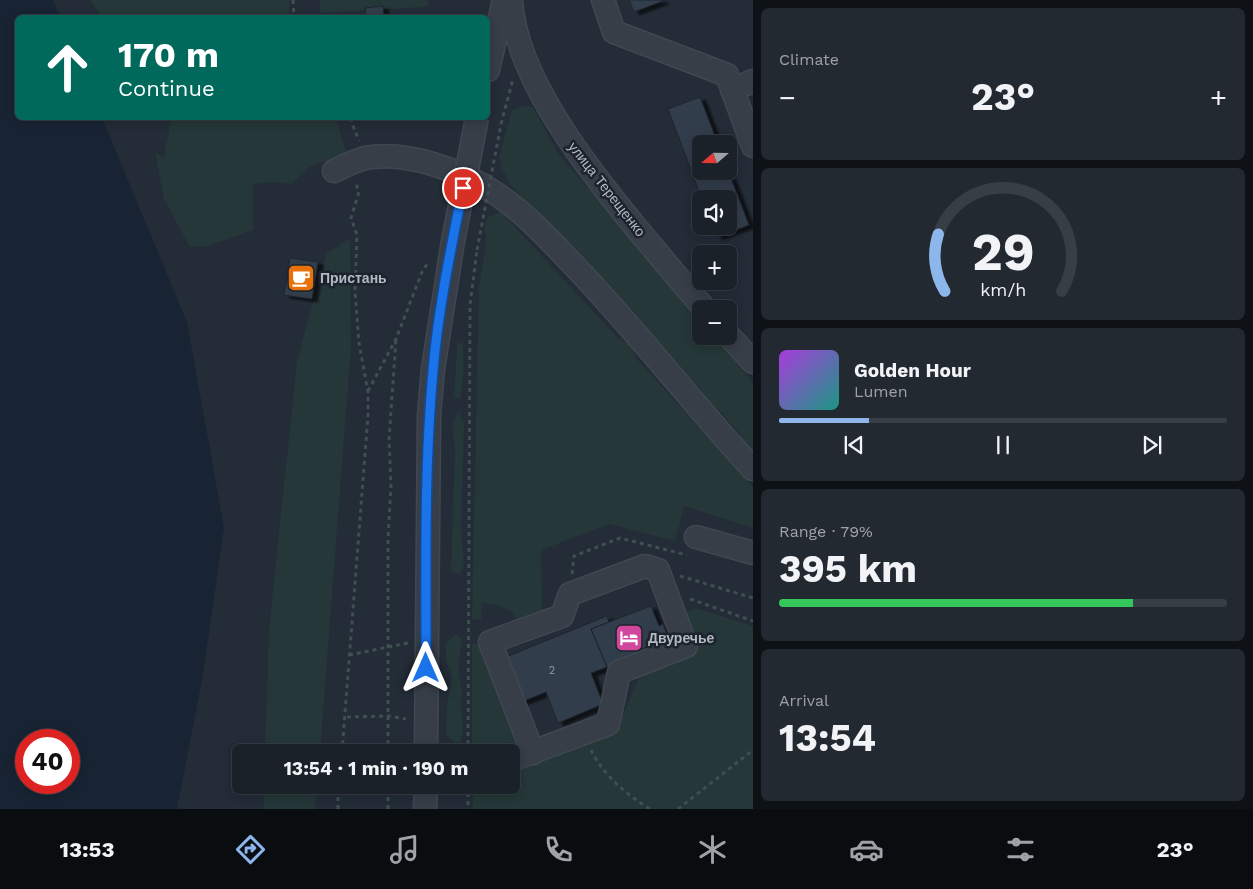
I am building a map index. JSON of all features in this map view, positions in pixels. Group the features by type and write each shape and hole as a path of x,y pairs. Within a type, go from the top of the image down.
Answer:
{"street":[{"path":"490,61 504,0"},
{"name":"улица Терещенко","path":"511,0 511,14 524,55 558,123 587,168 697,300"},
{"path":"603,0 614,32 727,75 753,146"},
{"path":"732,90 753,82"},
{"path":"426,744 429,416 433,369 453,241 477,120"},
{"path":"341,167 365,158 413,159 452,172 483,186 511,205 542,232 628,324 753,469"},
{"path":"737,345 753,362"},
{"path":"696,537 753,553"},
{"path":"520,757 533,753 608,724 619,672 686,646 662,580 644,566 570,594 562,616 490,642 533,753"},
{"path":"425,809 426,794"}],"path":[{"path":"293,0 294,15"},
{"path":"468,744 470,305 477,250 501,124"},
{"path":"341,167 359,192 351,218 357,235 355,291 358,343 368,392 358,563 349,655 347,717 343,744"},
{"path":"368,392 396,339 422,272 432,257"},
{"path":"388,744 390,647 388,539 391,485 389,440 396,339"},
{"path":"570,594 574,556 620,538 675,552"},
{"path":"662,580 753,598"},
{"path":"662,580 753,621"},
{"path":"349,655 408,643"},
{"path":"347,717 389,716 406,720"},
{"path":"582,734 599,765 636,801 650,809"},
{"path":"678,809 753,750"},
{"path":"338,794 338,809"},
{"path":"388,794 388,809"},
{"path":"468,794 468,809"}],"shaded area":[{"path":"90,0 289,0 289,15 101,15"},
{"path":"320,0 429,0 427,7 320,13"},
{"path":"524,106 533,107 558,153 692,311 692,345 721,345 753,383 753,460 739,441 740,434 721,412 712,406 698,386 681,370 656,340 646,337 511,185 501,167 499,158 512,110"},
{"path":"171,120 337,120 346,152 308,168 291,184 276,182 253,184 253,230 208,246 190,247 164,199 155,152 164,158"},
{"path":"501,212 618,338 630,345 636,358 704,433 713,439 719,449 753,487 753,528 684,506 675,541 609,524 541,550 542,611 518,621 507,609 482,603 481,620 472,619 479,286 486,244 485,224 488,217"},
{"path":"350,238 351,346 321,744 265,744 269,629 297,361 326,254"},
{"path":"462,341 463,379 461,394 460,398 454,398 457,345"},
{"path":"459,412 464,423 461,527 464,566 461,573 454,573 451,571 455,450 453,430 454,421"},
{"path":"696,608 753,626 753,809 473,809 473,794 520,794 520,766 531,766 616,732 643,668 694,647 683,613"},
{"path":"455,634 462,639 458,671 462,691 463,730 461,742 455,743 446,734 447,705 452,678 446,658 446,644"},
{"path":"472,643 482,645 522,745 472,744"},
{"path":"264,794 316,794 315,809 264,809"}],"water":[{"path":"0,0 53,0 59,15 15,15 15,120 103,120 187,322 224,528 203,674 177,809 0,809"}],"building":[{"path":"629,0 662,0 663,1 634,12"},
{"path":"383,6 384,15 366,15 365,8"},
{"path":"700,97 715,135 692,135 692,173 668,109"},
{"path":"695,180 732,180 735,190 699,190"},
{"path":"737,194 749,225 737,230"},
{"name":"Пристань","path":"290,258 318,262 312,299 284,295"},
{"name":"Двуречье","path":"651,606 659,626 663,624 667,634 663,636 664,640 639,650 641,654 607,667 591,629"},
{"path":"607,616 609,622 591,629 607,667 591,673 603,704 558,723 546,692 519,703 501,659"}],"place":[{"name":"Пристань","path":"301,278"},
{"name":"Двуречье","path":"629,638"}],"route":[{"path":"426,668 429,416 442,302 463,188"}]}
